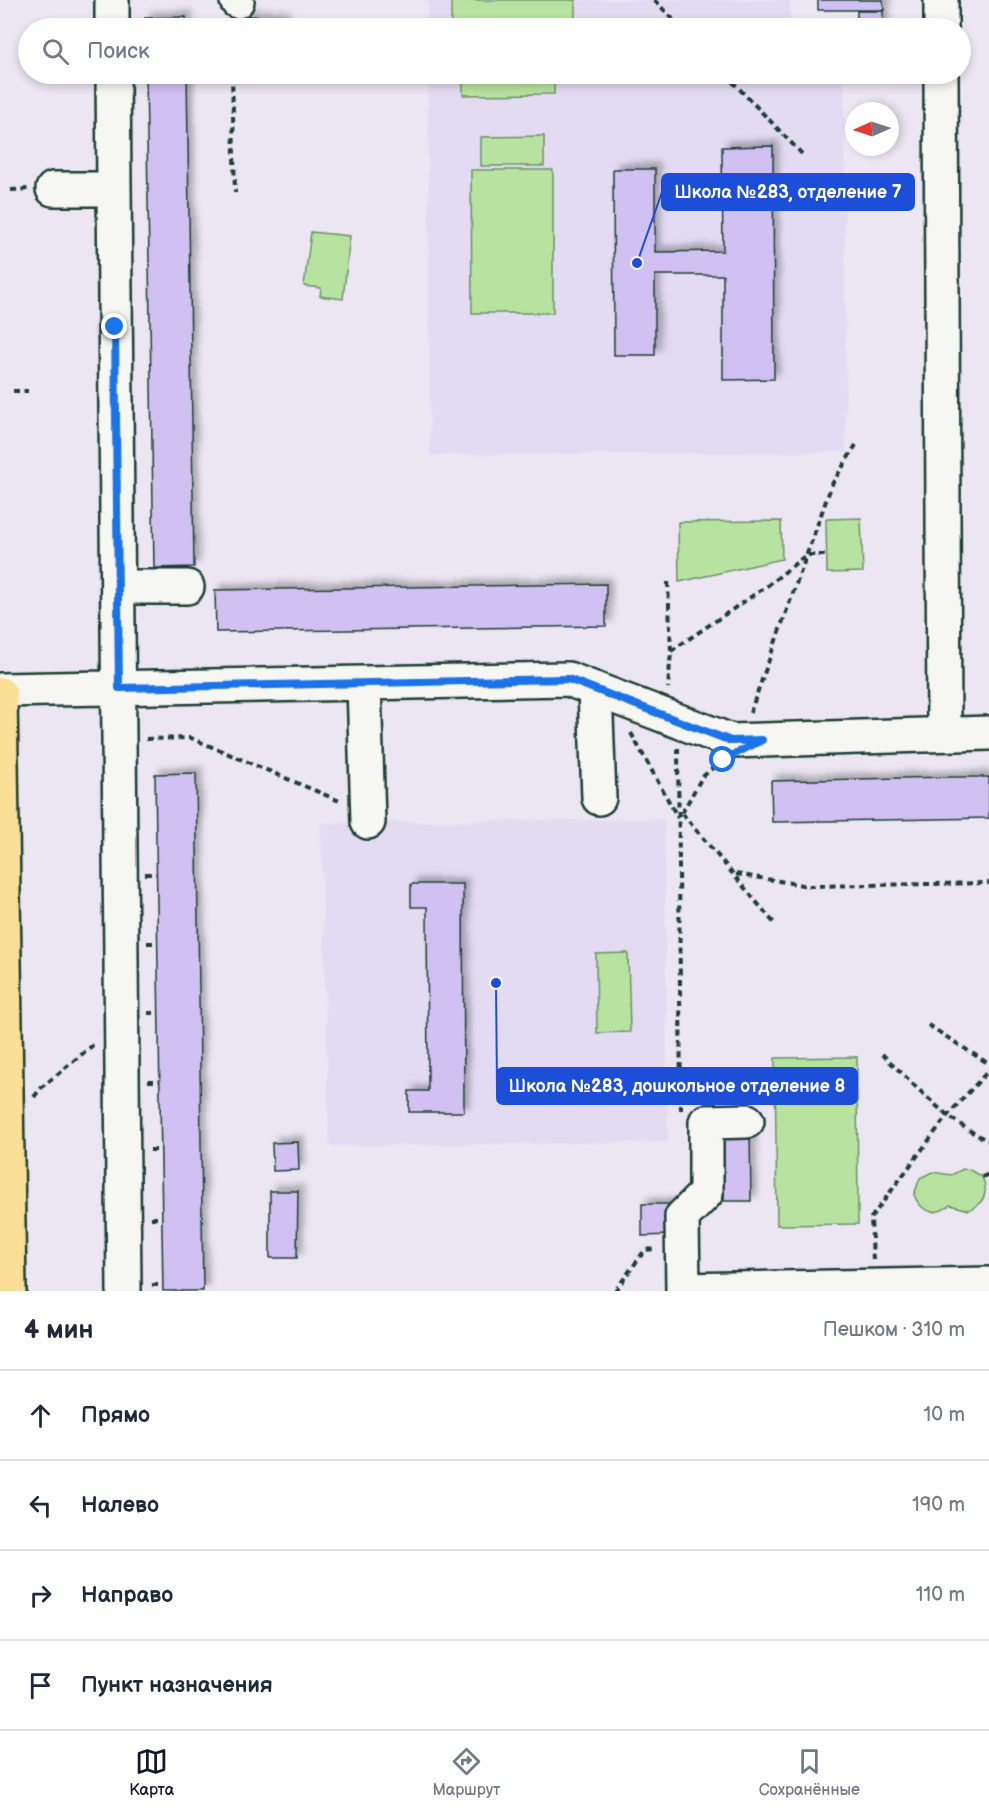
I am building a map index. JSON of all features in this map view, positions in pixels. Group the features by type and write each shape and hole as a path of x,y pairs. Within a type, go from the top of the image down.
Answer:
{"main road":[{"path":"0,692 9,1291"}],"lane":[{"path":"112,0 112,18"},
{"path":"941,0 941,18"},
{"path":"112,84 124,1291"},
{"path":"941,84 944,734"},
{"path":"39,189 114,189"},
{"path":"118,587 187,587"},
{"path":"0,692 568,679 672,718 727,751 944,734 989,733"},
{"path":"364,683 367,818"},
{"path":"599,798 602,692"},
{"path":"747,1121 706,1122 706,1193 682,1217 683,1290 989,1284"}],"path":[{"path":"654,0 672,18"},
{"path":"232,84 235,193"},
{"path":"734,84 802,154"},
{"path":"11,190 39,189"},
{"path":"13,391 28,391"},
{"path":"678,819 702,777 727,751 746,722 832,484 856,445"},
{"path":"671,651 767,586 806,555 827,555"},
{"path":"668,582 678,819 681,1112"},
{"path":"602,692 678,819"},
{"path":"120,739 191,738 367,818"},
{"path":"682,813 736,874 774,923"},
{"path":"736,874 809,885 989,883"},
{"path":"42,1087 122,1022"},
{"path":"928,1024 989,1064"},
{"path":"882,1054 947,1116 968,1131 989,1141"},
{"path":"874,1286 872,1218 947,1116 989,1070"},
{"path":"982,1177 989,1174"},
{"path":"615,1291 645,1250 682,1247"}],"shaded area":[{"path":"428,0 790,0 790,18 428,18"},
{"path":"428,84 844,84 846,452 430,455"},
{"path":"664,819 668,1142 329,1146 321,823"}],"green space":[{"path":"451,0 575,0 575,18 451,18"},
{"path":"463,84 554,84 554,94 463,95"},
{"path":"544,136 544,166 481,166 481,137"},
{"path":"471,170 553,170 553,313 472,313"},
{"path":"311,232 350,236 343,299 320,296 321,288 304,286"},
{"path":"861,518 863,572 827,573 826,519"},
{"path":"781,521 782,559 679,582 678,522"},
{"path":"628,953 630,1032 597,1033 596,954"},
{"path":"857,1057 858,1224 777,1225 775,1058"},
{"path":"963,1169 982,1177 985,1192 982,1201 969,1210 950,1205 934,1212 920,1205 914,1195 920,1178 932,1172 951,1175"}],"building":[{"path":"818,0 883,0 884,10 818,10"},
{"path":"857,11 883,11 883,18 857,18"},
{"path":"239,16 283,17 283,18 239,18"},
{"path":"146,84 187,84 194,567 154,568"},
{"path":"773,146 774,379 723,380 723,275 655,275 655,355 614,355 613,169 655,169 655,252 723,251 722,147"},
{"path":"606,584 606,626 216,632 215,590"},
{"path":"196,773 203,1291 163,1291 155,774"},
{"path":"989,777 989,818 772,822 771,781"},
{"path":"411,884 463,884 464,1112 409,1112 409,1091 428,1091 427,907 411,907"},
{"path":"750,1134 751,1201 724,1201 723,1135"},
{"path":"298,1142 299,1170 273,1171 272,1143"},
{"path":"270,1191 298,1191 297,1258 270,1258"},
{"path":"642,1204 669,1204 670,1235 642,1236"}],"place":[{"name":"Школа №283, отделение 7","path":"637,263"},
{"name":"Школа №283, дошкольное отделение 8","path":"496,983"}],"route":[{"path":"115,327 119,688 568,679 731,741 762,740 723,760"}]}
